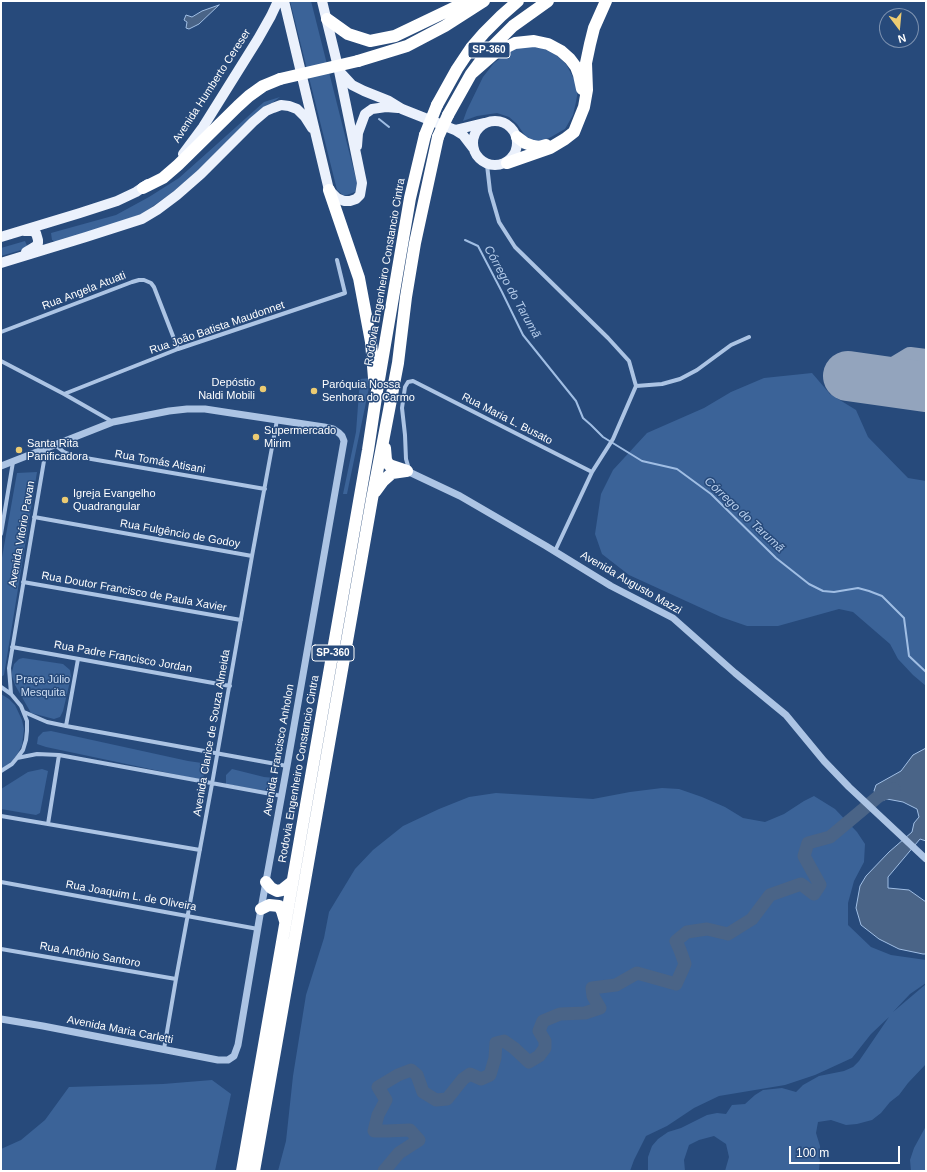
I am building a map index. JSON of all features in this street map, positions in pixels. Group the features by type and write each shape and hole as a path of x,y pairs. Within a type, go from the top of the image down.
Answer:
{"highway":[{"path":"327,19 348,34 370,41 395,36 468,1"},
{"path":"143,188 163,178 238,106 263,86 280,80 358,61 407,46 445,26 484,1"},
{"name":"Rodovia Engenheiro Constancio Cintra","path":"242,1171 367,458 410,198 425,135 437,105 457,69 471,48 484,33 518,1"},
{"name":"SP-360","path":"254,1171 372,499 398,363 415,243 438,137 448,115 471,74 488,51 513,26 548,1"},
{"path":"507,162 550,148 574,132 584,107 588,90 586,63 590,44 594,28 606,1"},
{"path":"471,74 495,53 515,43 534,41 548,44 570,59 576,67 585,98"},
{"path":"517,137 525,143 533,146 539,147 557,144"},
{"path":"329,190 359,278 371,342 376,397"},
{"path":"387,421 385,445 386,460 389,465 408,472"},
{"path":"372,499 377,488 392,473 408,472"},
{"path":"266,882 277,891 282,890 292,882"},
{"path":"261,909 269,905 279,906 285,922"}],"main road":[{"name":"Avenida Humberto Cereser","path":"1,237 117,201 143,188 169,167 189,147 203,127 258,38 278,1"},
{"path":"284,1 329,190 337,198 344,201 350,201 356,199 360,195 362,183 339,71 322,1"},
{"path":"339,71 352,85 390,101 402,109 455,130 463,135 473,148"},
{"path":"6,261 86,237 142,218 157,210 178,195 201,174 253,122 266,111 273,108 289,106 297,109 305,117 317,136"},
{"path":"355,154 358,132 365,114 372,109 386,107 402,109"},
{"path":"455,130 487,122 494,121 502,122 508,125 514,130 518,144 516,152 512,158 500,165 487,165 476,157 473,148 473,137 476,131 487,122"},
{"path":"6,261 29,251 38,243 36,233 32,231 17,232"}],"street":[{"path":"487,165 490,190 499,222 514,247 608,338 629,361 636,386 613,439 592,472 555,551"},
{"name":"Rua João Batista Maudonnet","path":"64,394 178,349 345,293 337,260"},
{"name":"Rua Angela Atuati","path":"1,332 132,282 144,280 151,283 154,287 178,349"},
{"path":"636,386 662,384 680,379 697,370 731,345 749,337"},
{"path":"1,361 113,422"},
{"name":"Rua Maria L. Busato","path":"408,472 402,408 404,387 408,382 413,381 592,472"},
{"path":"1,466 113,422 169,411 205,409 277,420"},
{"name":"Avenida Francisco Anholon","path":"234,1056 238,1045 344,441 342,436 333,429 277,420"},
{"name":"Avenida Clarice de Souza Almeida","path":"164,1049 277,420"},
{"name":"Rua Tomás Atisani","path":"55,445 64,452 74,456 265,489"},
{"name":"Avenida Vitório Pavan","path":"11,694 9,668 12,647 46,449"},
{"name":"Avenida Vitório Pavan","path":"1,534 3,511 13,461"},
{"name":"Avenida Augusto Mazzi","path":"408,472 460,496 555,551 611,586 674,618 735,673 786,715 824,761 849,787 926,859"},
{"name":"Rua Fulgêncio de Godoy","path":"34,517 252,556"},
{"name":"Rua Doutor Francisco de Paula Xavier","path":"24,582 241,620"},
{"name":"Rua Padre Francisco Jordan","path":"12,647 230,686"},
{"path":"66,726 78,659"},
{"path":"1,687 11,694 21,706 24,712 27,731 26,740 17,758 12,764 1,771"},
{"path":"24,712 47,722 66,726 287,766"},
{"path":"17,758 37,754 59,756 282,796"},
{"path":"48,824 59,756"},
{"path":"1,816 200,850"},
{"name":"Rua Joaquim L. de Oliveira","path":"1,882 258,929"},
{"name":"Rua Antônio Santoro","path":"1,949 176,979"},
{"name":"Avenida Maria Carletti","path":"1,1019 218,1060 228,1060 234,1056"}],"green space":[{"path":"290,1 311,1 357,183 355,192 344,196 337,190"},
{"path":"525,46 542,48 556,55 566,64 574,79 578,90 576,102 573,115 565,129 540,142 528,140 517,124 509,117 497,113 477,116 463,121 483,77 494,63 512,50"},
{"path":"280,97 256,115 189,179 142,214 58,243 52,240 51,233 116,215 149,197 179,178 264,102"},
{"path":"25,241 28,248 1,256 1,248"},
{"path":"812,373 830,394 856,410 868,437 908,478 926,481 926,686 898,659 890,644 853,612 839,609 778,626 747,626 721,617 629,575 602,554 595,534 601,494 613,470 647,433 704,408 731,392 764,378"},
{"path":"371,378 347,494 343,494 356,432 360,379"},
{"path":"37,472 4,675 1,677 1,563 17,473"},
{"name":"Praça Júlio Mesquita","path":"23,658 63,664 70,670 71,677 63,711 60,717 54,719 31,713 15,685 12,676 14,664 19,659"},
{"name":"Praça Júlio Mesquita","path":"1,694 15,705 22,720 24,729 22,745 18,753 13,760 1,770"},
{"path":"51,731 202,763 207,767 202,780 37,744 38,737 43,732"},
{"path":"42,769 48,771 40,813 36,815 1,809 1,789 28,772"},
{"path":"232,769 264,777 275,778 272,792 226,784 226,775"},
{"path":"662,788 679,789 725,807 743,818 765,822 784,814 814,796 835,809 857,832 865,844 864,862 854,881 848,903 848,925 871,947 891,955 926,960 926,983 910,994 893,1012 926,984 926,1064 881,1113 872,1120 857,1124 846,1125 831,1120 818,1122 816,1133 820,1146 819,1171 725,1171 729,1157 726,1144 714,1136 699,1140 689,1145 684,1160 685,1171 648,1171 648,1157 652,1146 658,1139 668,1132 681,1128 707,1115 717,1113 726,1114 732,1105 745,1104 763,1090 782,1088 796,1092 803,1085 819,1076 844,1071 853,1067 859,1061 889,1017 871,1034 852,1058 815,1075 785,1085 719,1096 694,1108 667,1126 646,1136 630,1171 278,1171 286,1141 293,1076 306,995 324,938 329,912 355,869 373,850 403,826 469,797 496,793 593,799"},
{"path":"212,1080 231,1094 215,1171 1,1171 1,1149 21,1140 45,1120 69,1087 163,1084"},
{"path":"926,1126 926,1171 911,1171 910,1160 914,1148"}],"shaded area":[{"path":"219,5 199,24 189,29 186,28 187,22 184,20 186,15 192,17 202,11"},
{"path":"926,748 926,841 920,839 888,877 888,888 909,890 926,902 926,954 923,954 899,949 879,939 861,925 856,908 860,886 866,876 889,852 912,832 914,823 919,817 917,809 903,802 887,799 881,801 874,791 876,785 901,771 913,755"}],"waterway":[{"name":"Córrego do Tarumã","path":"379,119 389,127"},
{"name":"Córrego do Tarumã","path":"465,240 478,246 523,335 576,401 583,418 603,437 642,461 677,469 711,494 776,558 809,584 823,591 834,592 858,588 882,596 904,618 909,656 926,672"},
{"path":"384,1171 399,1153 419,1140 410,1130 374,1131 378,1115 386,1100 378,1087 398,1075 411,1070 417,1075 423,1092 436,1100 447,1099 463,1079 470,1074 481,1079 490,1075 495,1058 496,1043 504,1041 529,1062 539,1056 545,1048 545,1041 539,1031 543,1021 560,1014 585,1013 600,1008 593,996 592,988 616,985 637,973 676,984 685,964 676,941 687,932 707,929 728,934 752,919 770,895 801,884 814,894 820,885 804,856 808,843 830,837 879,796 894,789"}],"taxiway":[{"path":"872,380 910,357 926,359"}],"runway":[{"path":"848,376 926,387"}],"place":[{"name":"Depóstio Naldi Mobili","path":"263,389"},
{"name":"Paróquia Nossa Senhora do Carmo","path":"314,391"},
{"name":"Supermercado Mirim","path":"256,437"},
{"name":"Santa Rita Panificadora","path":"19,450"},
{"name":"Igreja Evangelho Quadrangular","path":"65,500"}]}
